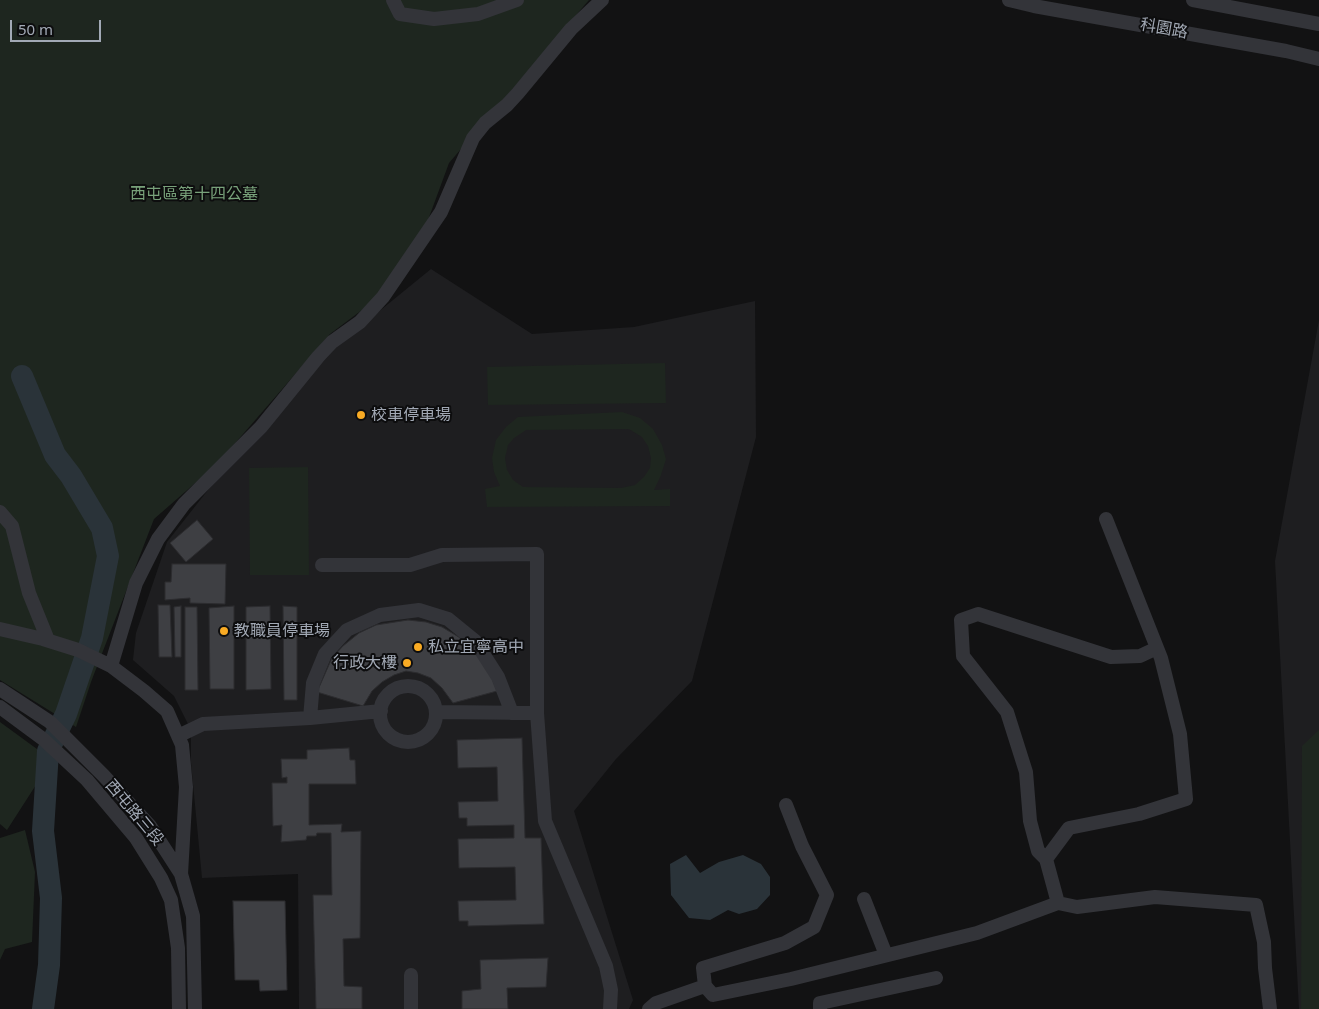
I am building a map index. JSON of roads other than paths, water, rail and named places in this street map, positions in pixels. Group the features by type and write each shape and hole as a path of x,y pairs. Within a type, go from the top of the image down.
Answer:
{"street":[{"path":"394,0 400,14 434,19 478,14 517,0"},
{"path":"111,666 136,583 163,532 184,504 261,427 328,347 360,322 383,297 441,212 473,138 485,123 518,93 570,29 602,0"},
{"name":"科園路","path":"1009,0 1027,5 1286,51 1319,59"},
{"name":"科園路","path":"1193,0 1319,24"},
{"path":"0,512 12,526 29,593 48,640"},
{"path":"1046,859 1069,828 1140,814 1186,799 1180,734 1157,648 1106,519"},
{"path":"322,565 410,565 442,555 536,554 537,713 545,821 606,966 611,990 610,1009"},
{"path":"310,718 313,683 325,654 347,630 380,615 419,610 448,618 476,641 498,677 512,713"},
{"path":"1058,903 1046,859 1038,851 1030,821 1026,772 1007,712 963,656 961,620 978,614 1111,657 1140,656 1157,648"},
{"path":"0,629 48,640 78,650 111,666 167,711 182,745 186,787 181,874"},
{"path":"409,686 424,691 430,697 436,712 433,727 428,733 415,741 408,742 393,737 381,719 381,711 387,696 401,687 409,686"},
{"name":"西屯路三段","path":"0,690 50,722 104,776 150,826 181,874 193,916 195,1009"},
{"name":"西屯路三段","path":"0,707 43,739 84,778 136,838 161,878 171,900 178,948 179,1009"},
{"path":"178,736 203,724 310,718 381,711"},
{"path":"436,712 537,713"},
{"path":"786,805 802,846 827,895 814,928 785,942 703,968 705,986 713,995 791,979 976,933 1058,903 1077,907 1155,897 1256,905 1264,942 1270,1009"},
{"path":"864,899 886,955"},
{"path":"411,975 411,1009"},
{"path":"820,1009 820,1003 936,978"},
{"path":"649,1009 656,1003 705,986"}],"waterway":[{"path":"22,376 55,455 71,476 102,528 108,556 92,638 66,714 48,751 43,831 51,898 49,965 43,1009"}],"place":[{"name":"校車停車場","path":"361,415"},
{"name":"教職員停車場","path":"224,631"},
{"name":"私立宜寧高中","path":"418,647"},
{"name":"行政大樓","path":"407,663"}],"park label":[{"name":"西屯區第十四公墓","path":"194,194"}]}
